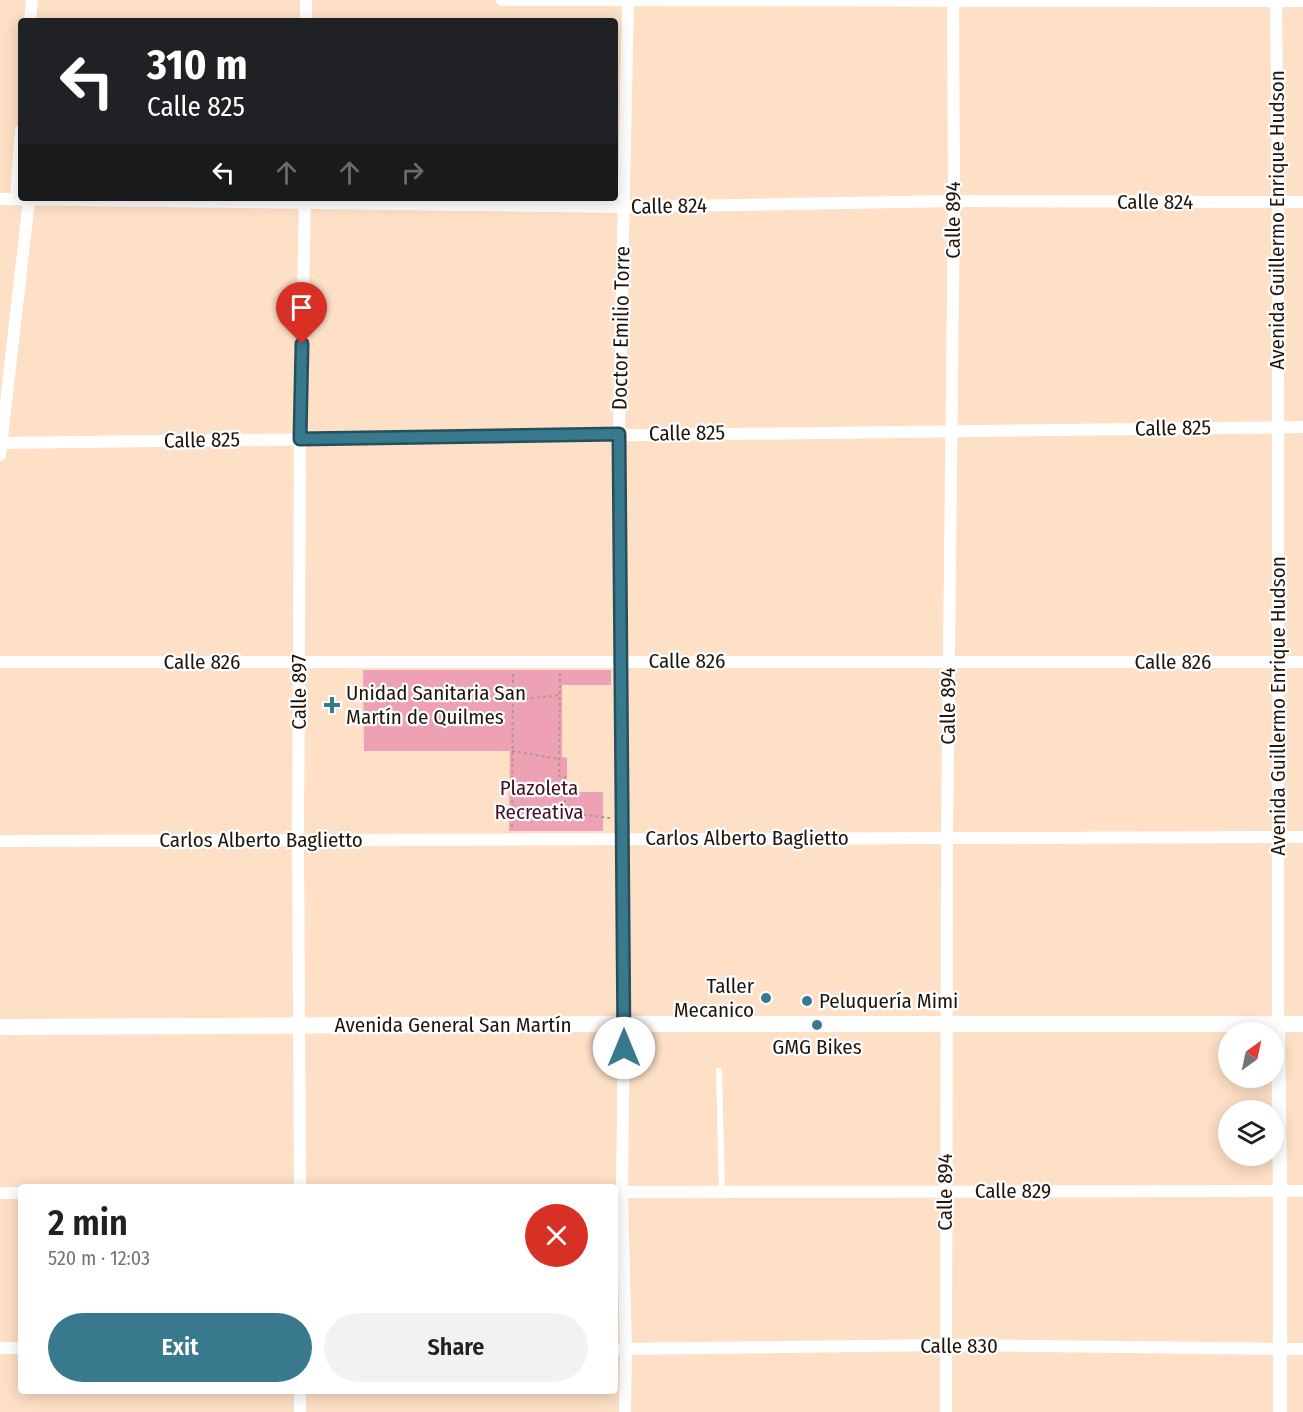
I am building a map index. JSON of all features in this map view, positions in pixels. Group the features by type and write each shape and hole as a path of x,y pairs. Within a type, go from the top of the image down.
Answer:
{"main road":[{"name":"Avenida General San Martín","path":"1284,1024 1303,1023"},
{"name":"Avenida General San Martín","path":"0,1027 1218,1024"}],"street":[{"path":"30,18 32,0"},
{"path":"306,0 306,18"},
{"path":"502,0 1303,1"},
{"name":"Doctor Emilio Torre","path":"625,1412 620,1349 618,1192 624,1024 619,434 628,0"},
{"name":"Calle 894","path":"946,1412 945,1191 948,662 954,201 953,0"},
{"name":"Avenida Guillermo Enrique Hudson","path":"1276,0 1278,1022"},
{"name":"Calle 824","path":"0,199 18,200"},
{"path":"0,447 22,201"},
{"name":"Calle 824","path":"305,201 624,207 954,201 1303,202"},
{"name":"Calle 897","path":"300,1184 298,839 300,439 305,201"},
{"name":"Calle 825","path":"0,447 619,434 1303,427"},
{"name":"Calle 826","path":"0,662 1303,662"},
{"name":"Carlos Alberto Baglietto","path":"0,841 1303,837"},
{"name":"Avenida Guillermo Enrique Hudson","path":"1279,1088 1280,1412"},
{"name":"Calle 829","path":"618,1192 1303,1191"},
{"path":"0,1193 18,1193"},
{"name":"Calle 830","path":"620,1349 945,1346 1303,1349"},
{"path":"0,1348 18,1348"},
{"path":"300,1394 300,1412"}],"lane":[{"path":"719,1071 722,1192"}],"path":[{"path":"560,661 560,776 565,777 565,812"},
{"path":"512,839 513,662"},
{"path":"513,700 560,694"},
{"path":"512,751 560,759"},
{"path":"512,806 623,819"}],"green space":[{"name":"Plazoleta Recreativa","path":"363,670 611,670 611,685 562,685 562,757 567,758 567,792 603,792 603,831 509,831 510,751 364,751"}],"place":[{"name":"Unidad Sanitaria San Martín de Quilmes","path":"332,705"},
{"name":"Taller Mecanico","path":"766,998"},
{"name":"Peluquería Mimi","path":"807,1001"},
{"name":"GMG Bikes","path":"817,1025"}],"route":[{"path":"302,344 300,439 619,434 624,1048"}]}
